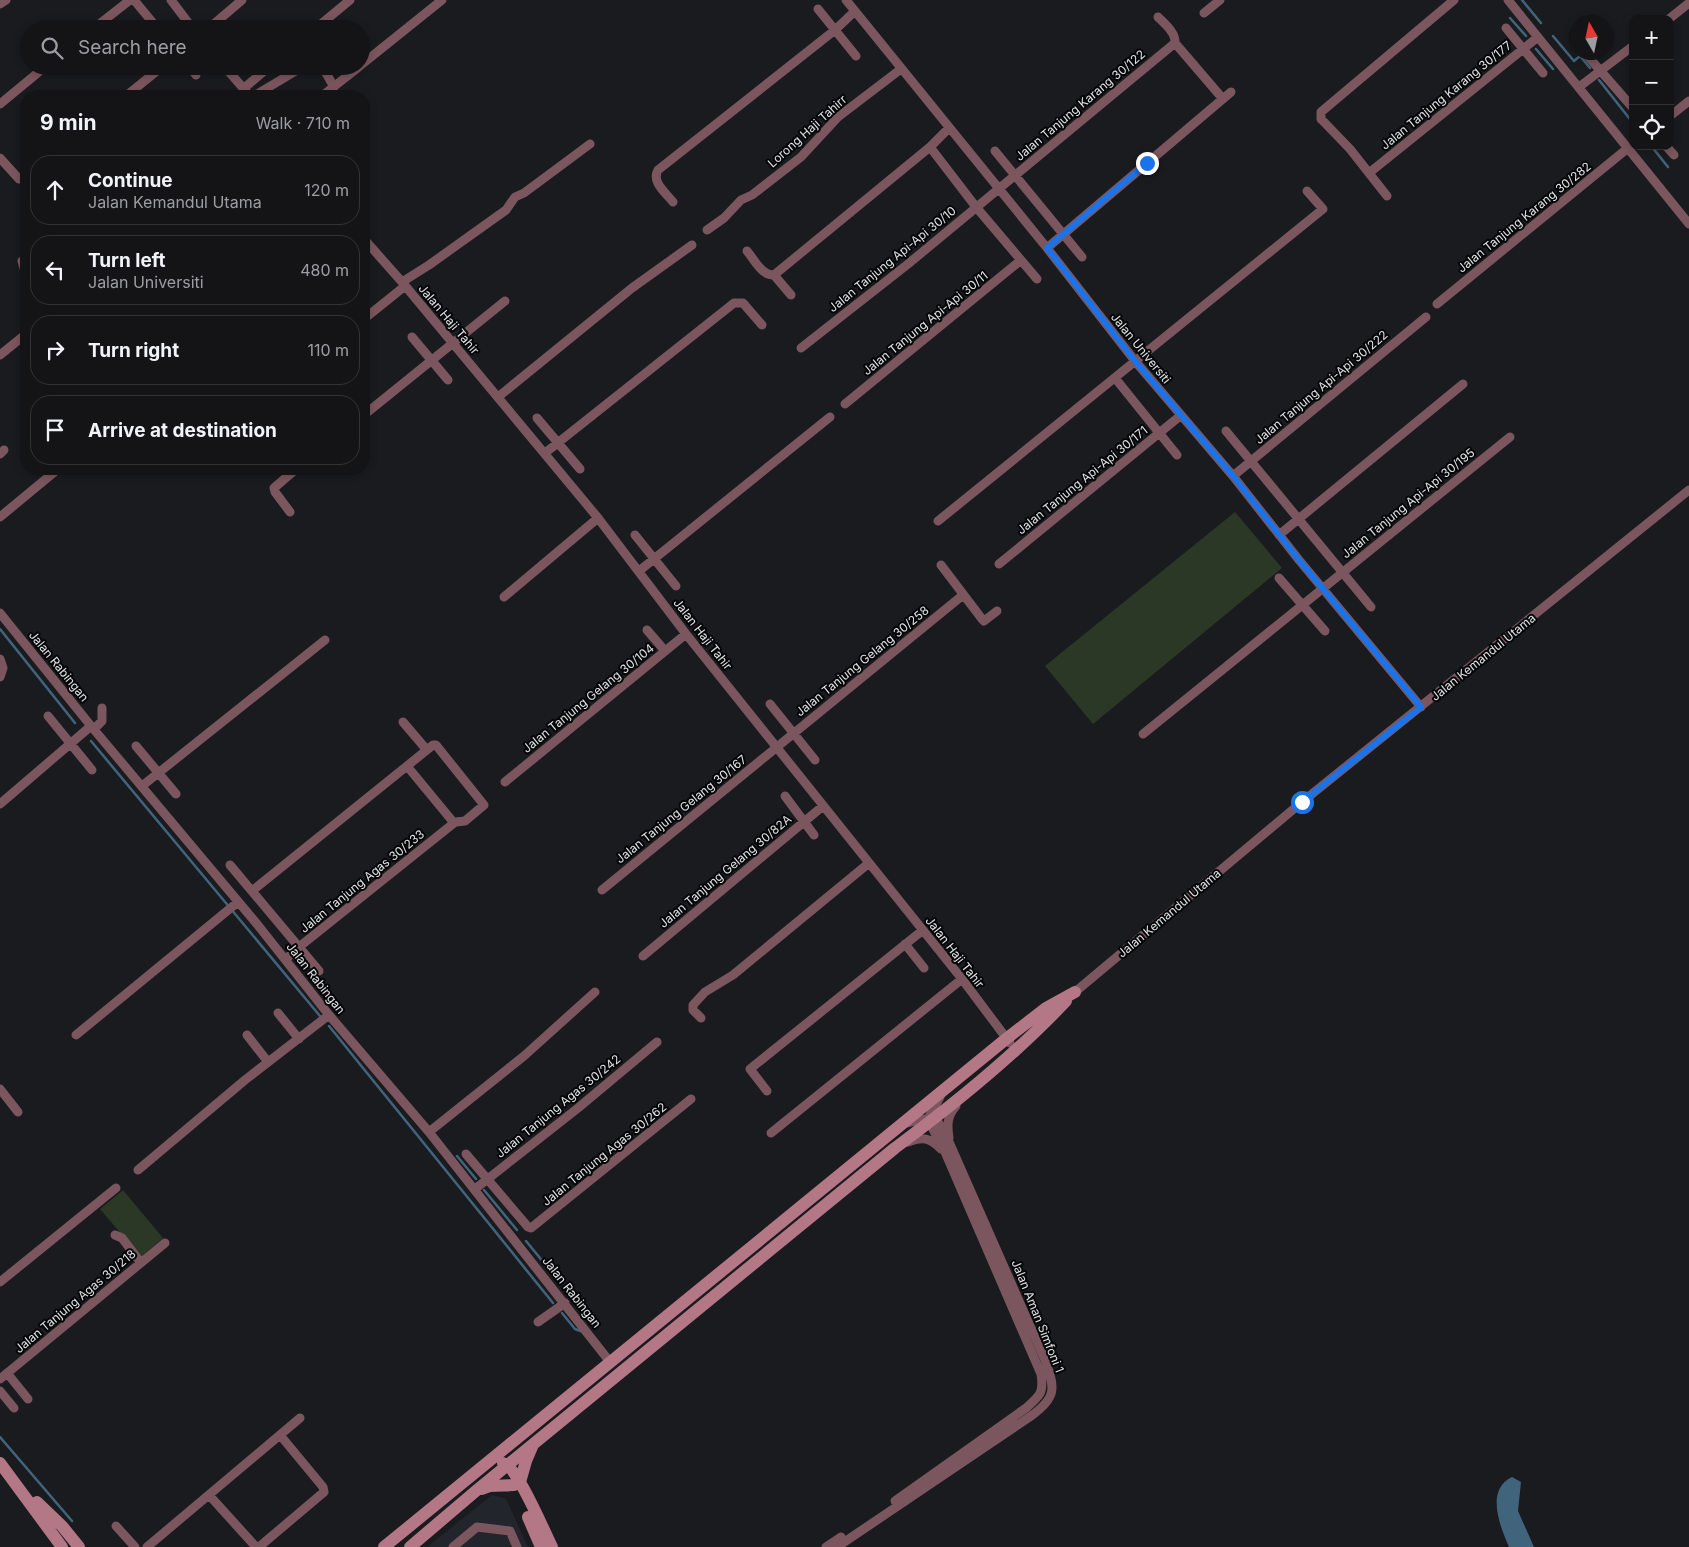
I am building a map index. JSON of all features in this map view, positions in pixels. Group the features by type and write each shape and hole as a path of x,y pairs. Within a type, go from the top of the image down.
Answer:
{"street":[{"path":"0,4 6,0"},
{"path":"104,20 130,0"},
{"path":"134,0 151,20"},
{"path":"171,0 186,20"},
{"path":"219,20 242,0"},
{"path":"326,20 350,0"},
{"path":"370,58 442,0"},
{"name":"Jalan Universiti","path":"846,0 1047,248 1135,361 1233,476 1322,589 1421,707"},
{"path":"1204,13 1220,0"},
{"path":"1387,196 1350,149 1321,119 1321,112 1454,0"},
{"path":"1508,0 1689,224"},
{"path":"1674,15 1689,3"},
{"path":"818,9 856,56"},
{"path":"673,202 658,184 656,176 658,170 835,30 855,11"},
{"path":"1158,17 1170,30 1175,41 1223,99"},
{"path":"1506,28 1543,74"},
{"name":"Jalan Tanjung Karang 30/177","path":"1368,173 1538,37"},
{"name":"Jalan Tanjung Karang 30/122","path":"998,189 1175,41"},
{"path":"1579,87 1629,49"},
{"path":"1592,60 1630,105"},
{"name":"Lorong Haji Tahirr","path":"708,230 724,218 742,200 752,195 801,157 838,117 901,69"},
{"path":"0,104 35,75"},
{"path":"133,90 152,75"},
{"path":"231,75 243,89 259,75"},
{"path":"264,90 289,75"},
{"path":"327,75 334,87"},
{"path":"330,90 349,75"},
{"path":"1047,248 1231,92"},
{"path":"1674,113 1689,101"},
{"path":"747,250 764,272 768,275 774,275 930,147 949,128"},
{"path":"370,314 403,284 506,210 515,197 590,144"},
{"path":"930,147 976,207 1036,279"},
{"name":"Jalan Tanjung Karang 30/282","path":"1437,304 1628,148"},
{"path":"1670,150 1674,155"},
{"path":"996,151 1082,257"},
{"path":"0,158 20,176"},
{"name":"Jalan Tanjung Api-Api 30/10","path":"800,348 908,264 998,189"},
{"path":"938,521 1323,208 1307,191"},
{"path":"498,397 632,288 692,245"},
{"name":"Jalan Haji Tahir","path":"370,246 598,518 686,634 962,980 1016,1051"},
{"name":"Jalan Tanjung Api-Api 30/11","path":"845,404 1021,260"},
{"path":"774,275 791,296"},
{"path":"370,410 505,301"},
{"path":"545,453 734,303 743,303 762,325"},
{"name":"Jalan Tanjung Api-Api 30/222","path":"1233,476 1426,317"},
{"path":"412,337 448,380"},
{"path":"0,354 20,339"},
{"path":"1114,378 1178,455"},
{"path":"1279,534 1463,384"},
{"name":"Jalan Tanjung Api-Api 30/171","path":"999,564 1180,416"},
{"path":"639,571 830,417"},
{"path":"537,418 580,469"},
{"path":"1226,431 1371,608"},
{"name":"Jalan Tanjung Api-Api 30/195","path":"1144,734 1510,437"},
{"path":"0,517 51,475"},
{"path":"289,475 274,488 290,512"},
{"name":"Jalan Kemandul Utama","path":"1075,992 1302,802 1689,490"},
{"path":"504,597 598,518"},
{"path":"635,536 676,586"},
{"path":"941,565 984,621 997,611"},
{"path":"1279,578 1325,631"},
{"name":"Jalan Tanjung Gelang 30/258","path":"776,747 963,595"},
{"name":"Jalan Rabingan","path":"0,613 92,728 142,786 232,907 286,959 329,1015 475,1188 610,1362"},
{"path":"648,630 665,651"},
{"name":"Jalan Tanjung Gelang 30/104","path":"505,782 686,634"},
{"path":"142,786 325,640"},
{"path":"0,659 3,668 0,677"},
{"path":"770,704 815,760"},
{"path":"0,804 70,745 102,721 102,708"},
{"path":"48,716 92,770"},
{"path":"252,891 426,750 403,722"},
{"name":"Jalan Tanjung Agas 30/233","path":"286,959 455,822 465,821 484,805 436,746 433,745 426,750"},
{"path":"136,746 176,794"},
{"name":"Jalan Tanjung Gelang 30/167","path":"602,890 776,747"},
{"path":"407,766 455,822"},
{"path":"786,796 814,834"},
{"name":"Jalan Tanjung Gelang 30/82A","path":"643,956 823,806"},
{"path":"701,1018 693,1010 693,1006 705,992 733,976 869,864"},
{"path":"230,865 319,970"},
{"path":"76,1035 232,907"},
{"path":"767,1091 750,1069 922,930"},
{"path":"905,944 924,968"},
{"path":"771,1133 962,980"},
{"path":"429,1132 524,1056 595,992"},
{"path":"384,1547 1006,1039 1046,1008 1075,992"},
{"path":"948,1149 947,1121 950,1112 966,1095 1036,1034 1075,992"},
{"path":"278,1013 299,1039"},
{"path":"138,1170 268,1062 329,1015"},
{"path":"247,1035 268,1062"},
{"name":"Jalan Tanjung Agas 30/242","path":"475,1188 578,1108 657,1042"},
{"path":"931,1119 944,1089"},
{"path":"0,1091 18,1112"},
{"path":"410,1547 506,1465 533,1445 894,1148 966,1095"},
{"name":"Jalan Tanjung Agas 30/262","path":"488,1178 528,1227 531,1228 692,1099"},
{"path":"901,1124 931,1119"},
{"name":"Jalan Aman Simfoni 1","path":"837,1547 1031,1416 1049,1400 1052,1393 1050,1373 1045,1360 948,1149 931,1119"},
{"path":"894,1148 918,1138 932,1140 948,1149"},
{"name":"Jalan Aman Simfoni 1","path":"826,1547 882,1510 1018,1413 1042,1392 1041,1374 948,1149"},
{"path":"466,1154 488,1178"},
{"path":"0,1282 116,1188"},
{"path":"115,1235 122,1238 141,1263"},
{"name":"Jalan Tanjung Agas 30/218","path":"4,1376 165,1243"},
{"path":"538,1322 565,1303"},
{"path":"4,1376 28,1399"},
{"path":"0,1392 14,1408"},
{"path":"147,1547 300,1418"},
{"path":"209,1495 258,1547 324,1492 323,1487 280,1435"},
{"path":"506,1465 517,1438"},
{"path":"533,1445 517,1483 542,1547"},
{"path":"0,1463 62,1547"},
{"path":"474,1472 506,1465"},
{"path":"506,1465 552,1547"},
{"path":"9,1474 62,1526 79,1547"},
{"path":"477,1490 490,1486 517,1483"},
{"path":"116,1526 135,1547"},
{"path":"453,1547 477,1527 510,1531 517,1547"}],"shaded area":[{"path":"492,1495 506,1499 528,1547 427,1547"}],"green space":[{"path":"1235,512 1282,568 1093,724 1045,666"},
{"path":"123,1190 163,1238 141,1257 100,1209"}],"water":[{"path":"1512,1477 1521,1482 1518,1511 1534,1547 1509,1547 1502,1529 1497,1509 1497,1499 1499,1490"}],"waterway":[{"path":"1522,0 1541,23"},
{"path":"1510,18 1526,36"},
{"path":"1553,36 1574,61 1580,56 1590,68"},
{"path":"1536,49 1553,69"},
{"path":"1599,80 1629,118"},
{"path":"1654,150 1668,167"},
{"path":"0,629 75,723"},
{"path":"91,741 320,1016"},
{"path":"329,1026 553,1303"},
{"path":"457,1156 476,1179"},
{"path":"484,1190 517,1230"},
{"path":"526,1241 554,1275"},
{"path":"562,1313 575,1329 583,1332"},
{"path":"0,1437 72,1521"}],"route":[{"path":"1147,163 1047,248 1135,361 1233,476 1268,522 1421,707 1302,802"}]}
